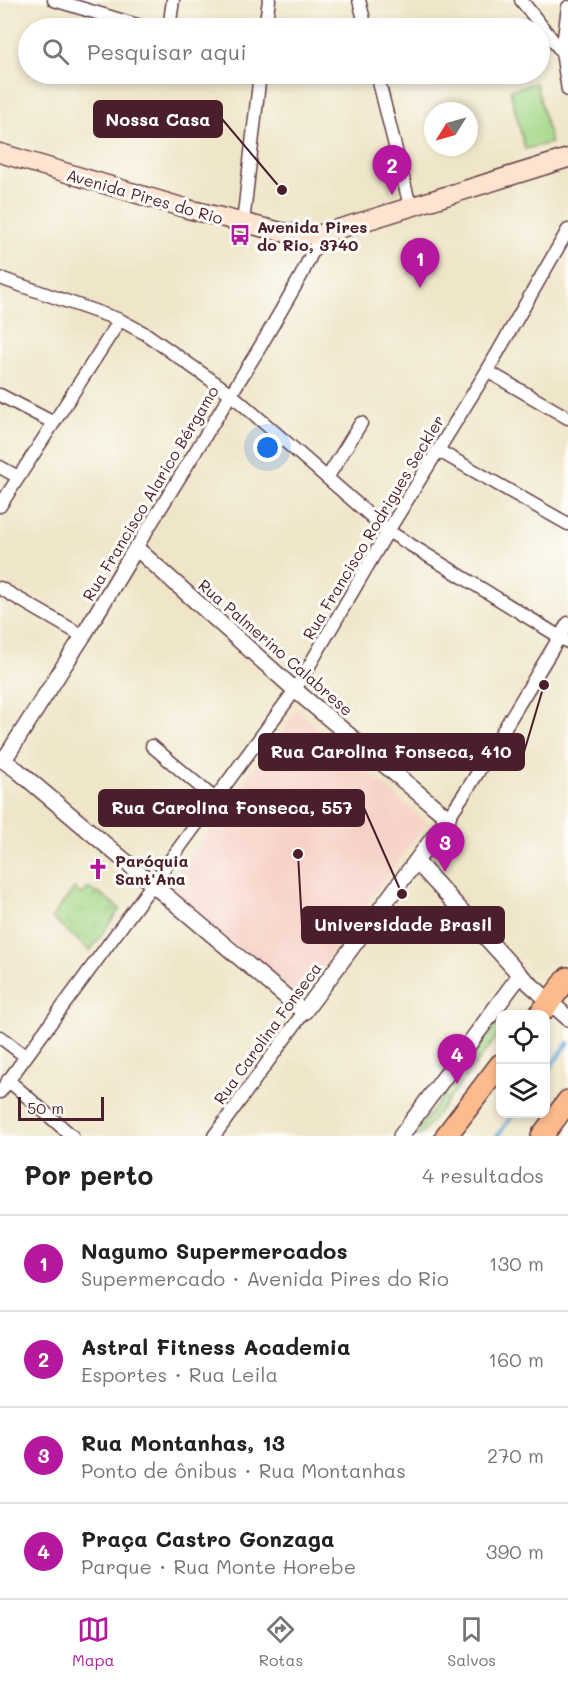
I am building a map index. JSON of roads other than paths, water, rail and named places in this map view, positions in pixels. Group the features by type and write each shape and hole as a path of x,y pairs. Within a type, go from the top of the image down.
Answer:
{"highway":[{"path":"554,1011 568,978"},
{"path":"446,1136 496,1071"},
{"path":"542,1136 568,1101"}],"main road":[{"name":"Avenida Pires do Rio","path":"0,153 157,201 292,234 321,234 568,158"}],"street":[{"path":"54,0 114,18"},
{"path":"170,18 173,0"},
{"path":"266,18 269,0"},
{"path":"359,0 364,18"},
{"path":"520,0 535,18"},
{"path":"568,8 562,52 568,90"},
{"path":"550,37 562,52"},
{"path":"243,223 259,84"},
{"path":"380,84 410,206"},
{"name":"Rua Francisco Rodrigues Seckler","path":"0,1092 295,690 388,531 487,371 568,230"},
{"name":"Rua Francisco Alarico Bérgamo","path":"1,761 83,636 231,394 301,276 321,234"},
{"path":"0,278 120,320 174,353 231,394 388,531 564,639"},
{"path":"0,506 120,320"},
{"path":"487,371 568,418"},
{"path":"0,395 54,423"},
{"path":"327,478 361,423"},
{"path":"439,451 568,524"},
{"path":"0,467 18,477"},
{"name":"Rua Palmerino Calabrese","path":"136,548 295,690 447,818"},
{"path":"0,588 83,636"},
{"name":"Rua Carolina Fonseca","path":"214,1136 472,782 564,639 568,622"},
{"path":"152,746 215,799"},
{"path":"1,761 304,1012"},
{"path":"416,861 554,1011"},
{"path":"400,1135 520,975"},
{"path":"0,1037 25,1056"},
{"path":"8,1080 72,1136"}],"waterway":[{"path":"550,1068 568,1043"},
{"path":"497,1136 511,1118"}],"place":[{"name":"Nossa Casa","path":"282,190"},
{"name":"Astral Fitness Academia","path":"392,195"},
{"name":"Avenida Pires do Rio, 3740","path":"240,235"},
{"name":"Nagumo Supermercados","path":"420,288"},
{"name":"Rua Carolina Fonseca, 410","path":"544,685"},
{"name":"Universidade Brasil","path":"298,854"},
{"name":"Paróquia Sant'Ana","path":"98,869"},
{"name":"Rua Montanhas, 13","path":"445,872"},
{"name":"Rua Carolina Fonseca, 557","path":"402,894"},
{"name":"Praça Castro Gonzaga","path":"457,1084"}]}
